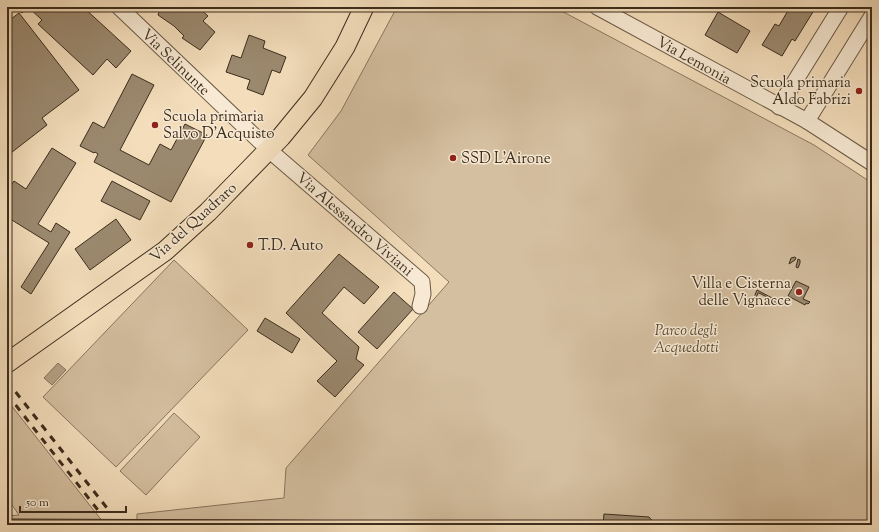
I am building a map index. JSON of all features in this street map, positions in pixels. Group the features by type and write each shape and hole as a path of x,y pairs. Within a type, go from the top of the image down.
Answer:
{"main road":[{"name":"Via del Quadraro","path":"7,363 127,279 175,243 216,204 281,137 313,98 345,47 364,7"}],"street":[{"name":"Via Selinunte","path":"119,7 268,150"},
{"name":"Via del Quadraro","path":"345,47 353,7"},
{"name":"Via Lemonia","path":"597,7 617,12 779,107 807,121 872,163"},
{"path":"779,107 841,7"},
{"path":"807,121 872,16"},
{"name":"Via Alessandro Viviani","path":"268,150 422,282 423,294 420,306"}],"green space":[{"name":"Parco degli Acquedotti","path":"397,7 554,7 814,145 872,183 872,525 137,525 137,514 284,498 286,468 449,282 308,155 341,111"},
{"path":"174,260 248,330 116,467 43,397"},
{"path":"7,400 99,517 107,525 7,525 7,516 19,515 7,498"},
{"path":"174,413 200,437 146,495 120,471"}],"shaded area":[{"path":"58,363 66,370 52,385 44,378"}],"building":[{"path":"15,7 27,7 22,13"},
{"path":"28,7 83,7 131,51 116,68 107,59 93,75 38,24 42,20"},
{"path":"154,7 188,7 191,10 193,7 198,7 208,16 203,21 215,32 200,50 182,38 184,36 174,26 158,15 159,12"},
{"path":"790,7 816,7 795,41 792,39 782,56 762,45 775,24 779,26"},
{"path":"718,12 750,31 737,53 705,35"},
{"path":"19,13 79,90 42,118 47,125 7,156 7,22"},
{"path":"249,35 265,41 263,48 286,57 280,73 272,70 263,95 247,89 250,80 226,72 232,55 241,58"},
{"path":"132,74 154,85 120,150 149,165 160,144 171,150 185,124 207,135 171,202 94,162 98,154 80,146 93,122 104,128"},
{"path":"52,148 76,163 38,224 51,232 56,223 70,232 31,294 21,287 49,243 7,217 7,192 14,181 26,189"},
{"path":"112,181 150,201 140,220 101,201"},
{"path":"116,219 131,240 90,270 75,249"},
{"path":"339,254 379,287 364,304 344,287 322,313 359,347 356,359 364,365 335,397 317,381 337,361 286,313"},
{"path":"795,257 795,260 789,264 791,258"},
{"path":"798,259 800,260 800,263 798,268 796,267"},
{"path":"796,281 809,287 803,299 810,302 808,304 806,303 805,305 788,296"},
{"path":"757,290 774,299 777,299 774,305 767,297 759,293 756,298 754,297"},
{"path":"394,292 413,309 377,349 358,332"},
{"path":"265,318 300,339 292,353 257,331"},
{"path":"604,514 649,517 656,525 603,525"},
{"path":"7,519 383,521 383,525 7,524"},
{"path":"383,521 432,525 383,525"}],"railway":[{"path":"7,381 107,508"},
{"path":"7,394 101,514"}],"place":[{"name":"Scuola primaria Aldo Fabrizi","path":"859,91"},
{"name":"Scuola primaria Salvo D'Acquisto","path":"155,125"},
{"name":"SSD L'Airone","path":"453,158"},
{"name":"T.D. Auto","path":"250,245"},
{"name":"Villa e Cisterna delle Vignacce","path":"799,292"}]}
